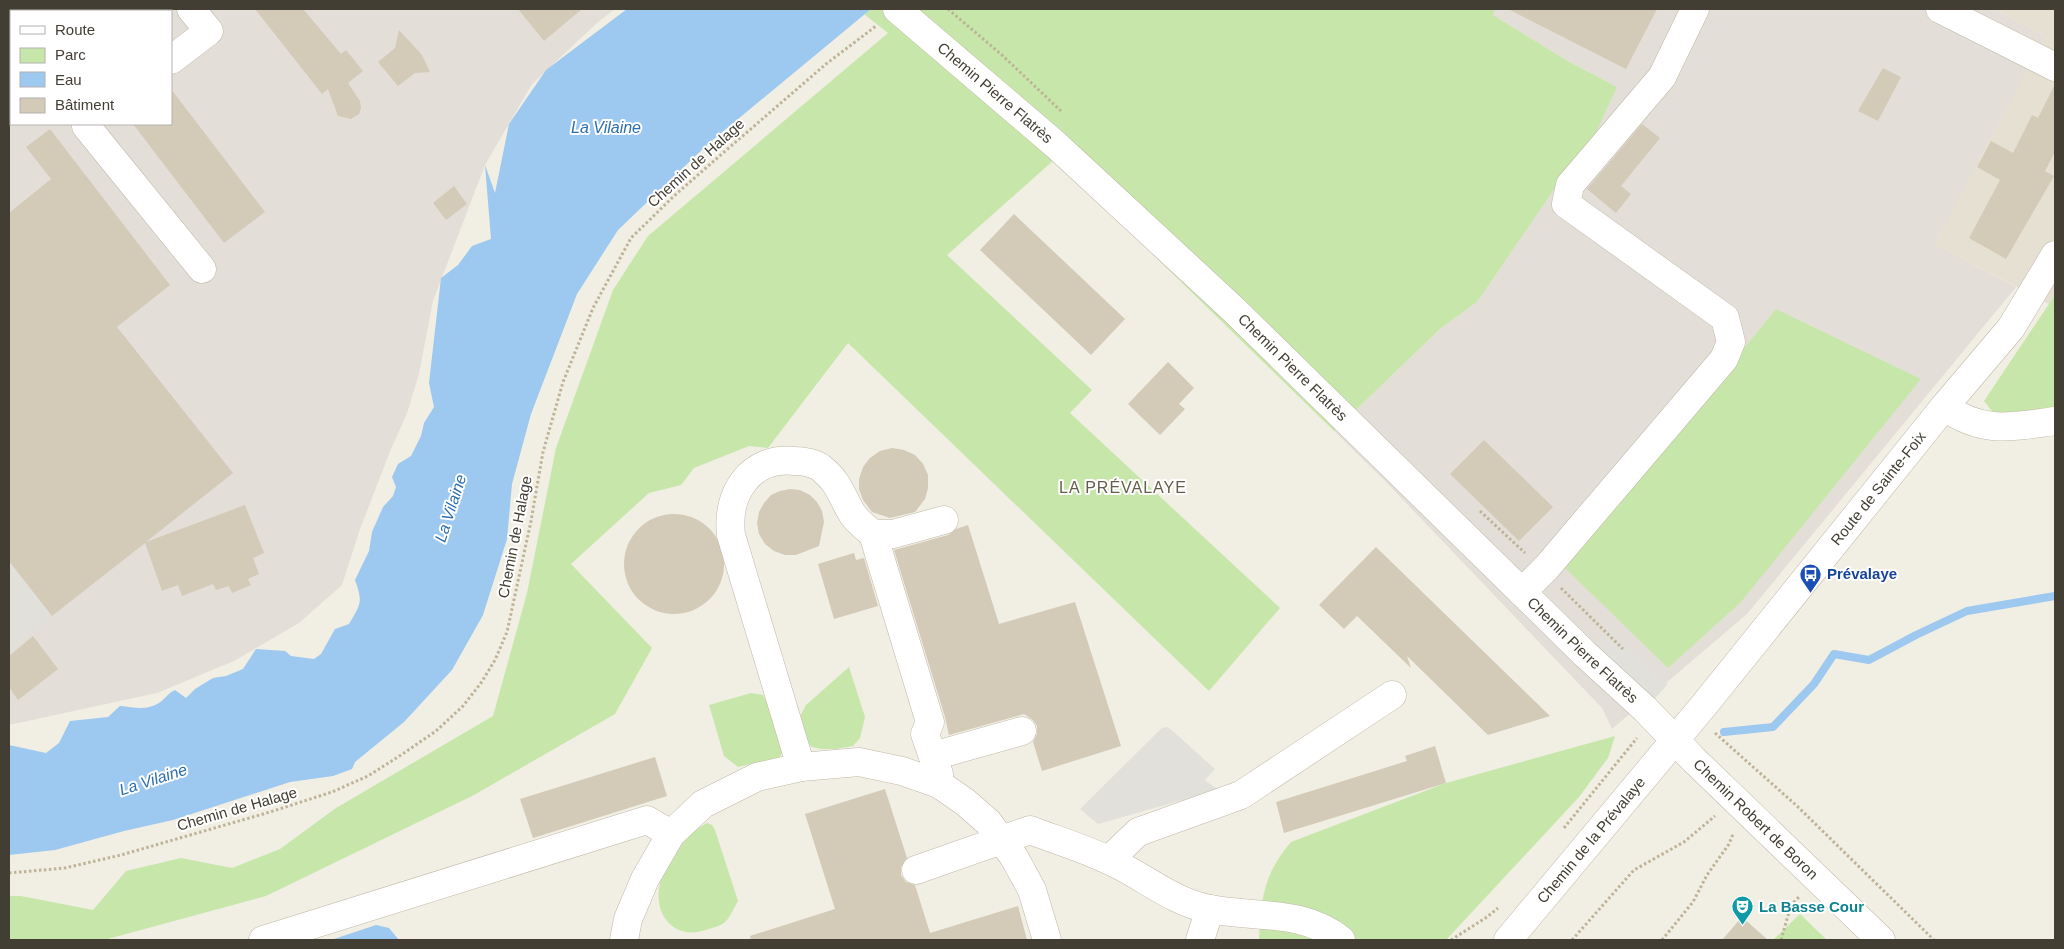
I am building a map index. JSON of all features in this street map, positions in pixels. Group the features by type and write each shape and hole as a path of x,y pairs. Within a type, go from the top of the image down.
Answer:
{"street":[{"path":"172,59 208,31 191,9"},
{"name":"Chemin Pierre Flatrès","path":"897,9 1056,145 1234,310 1675,740"},
{"path":"1522,592 1547,567 1724,359 1731,342 1725,318 1566,204 1570,185 1662,77 1696,9"},
{"path":"1940,9 2055,67"},
{"path":"88,125 86,126 202,270"},
{"name":"Route de Sainte-Foix","path":"1675,740 1944,406 2010,328 2055,255"},
{"path":"1944,406 1962,419 1982,425 2010,427 2055,422"},
{"path":"801,767 732,535 730,520 731,506 738,489 751,474 766,464 784,459 802,461 819,466 832,477 840,488 854,517 872,534 930,722 924,734 939,774 939,784"},
{"path":"872,534 893,534 944,520"},
{"path":"1109,860 1138,832 1241,795 1392,695"},
{"path":"933,756 1022,731"},
{"name":"Chemin Robert de Boron","path":"1675,740 1732,811 1816,878 1881,940"},
{"name":"Chemin de la Prévalaye","path":"1508,940 1675,740"},
{"path":"624,940 628,918 645,879 672,834 703,804 757,777 801,767 859,762 902,771 939,784 965,802 988,822 1014,857 1032,890 1047,940"},
{"path":"263,940 647,820 672,834"},
{"path":"916,870 1030,830 1109,860 1184,902 1210,910 1303,920 1335,935 1340,940"},
{"path":"1200,940 1210,910"}],"path":[{"name":"Chemin de Halage","path":"9,872 66,868 121,855 332,792 368,776 401,756 436,731 463,706 482,683 495,660 507,632 529,530 543,452 563,382 593,308 631,238 723,152 826,64 897,9"},
{"path":"1696,714 1796,806 1934,940"},
{"path":"1559,833 1653,718"},
{"path":"1572,940 1634,870 1684,842 1732,811"},
{"path":"1662,940 1693,902 1707,875 1729,844 1732,811"},
{"path":"1781,940 1791,905 1816,878"},
{"path":"1451,940 1487,917 1503,903"}],"shaded area":[{"path":"9,9 615,9 597,23 532,84 485,165 433,301 419,374 407,413 360,529 342,585 299,623 234,661 157,693 9,725"},
{"path":"9,9 91,9 10,10 9,73"},
{"path":"1496,9 1994,9 2046,36 1935,244 2016,287 1747,614 1612,729 1602,708 1386,482 1334,431 1440,329 1477,302 1617,87 1566,60 1493,15"},
{"path":"1994,9 2055,9 2055,295 2049,304 1935,244 2046,36"},
{"path":"9,561 52,616 9,654"},
{"path":"1609,629 1668,684 1645,709 1585,654"},
{"path":"1168,727 1215,769 1205,780 1218,790 1098,824 1080,809 1162,728"}],"green space":[{"path":"871,9 1496,9 1493,15 1566,60 1617,87 1595,134 1559,182 1477,302 1440,329 1334,431 1055,159 947,255 1092,390 1070,413 1280,608 1209,691 848,343 768,448 749,446 694,468 681,485 649,493 571,564 652,648 615,714 474,795 266,896 104,940 9,940 9,896 21,896 93,910 126,871 181,858 232,868 280,849 336,808 493,716 527,593 556,448 613,290 648,236 888,33 864,14"},
{"path":"2055,295 2055,408 1994,414 1984,401"},
{"path":"1776,309 1921,379 1741,602 1668,668 1565,568"},
{"path":"849,667 865,717 860,738 853,746 836,749 812,747 805,741 798,720 806,705"},
{"path":"751,693 763,695 768,704 783,750 780,757 738,767 724,756 709,705"},
{"path":"1615,736 1608,758 1579,797 1446,940 1259,940 1265,888 1274,865 1291,842 1446,783"},
{"path":"707,823 712,825 715,830 738,901 729,917 722,924 714,928 685,932 670,924 664,917 659,899 660,885 666,869 679,847 701,826"},
{"name":"La Basse Cour","path":"1800,914 1827,940 1773,940"}],"water":[{"name":"La Vilaine","path":"627,9 871,9 709,143 618,230 577,294 531,414 512,484 507,539 483,615 452,670 404,722 355,762 352,769 333,776 290,782 173,820 55,850 9,855 9,745 46,753 59,743 70,721 108,717 120,706 150,707 159,703 175,690 186,698 195,689 213,678 226,676 243,669 256,649 285,651 291,656 314,659 321,654 335,629 349,624 360,603 355,580 369,551 372,532 383,507 393,496 396,487 392,477 398,464 411,456 421,436 424,423 434,407 429,383 441,278 458,265 472,246 491,239 485,165 495,193 509,124 546,70"},
{"path":"376,925 389,928 399,940 331,940"}],"building":[{"path":"255,9 303,9 341,54 346,50 363,71 348,83 360,101 361,108 359,114 351,119 338,116 328,89 322,94"},
{"path":"518,9 582,9 544,41"},
{"path":"1508,9 1657,9 1626,69"},
{"path":"399,30 422,55 430,72 415,73 398,86 378,62 395,48"},
{"path":"1883,68 1901,77 1878,121 1858,111"},
{"path":"2055,84 2055,152 2045,171 2054,176 2006,259 1969,238 2000,180 1977,167 1991,141 2013,153 2032,115 2038,118"},
{"path":"172,90 265,212 224,243 134,125 172,125"},
{"path":"1642,124 1660,138 1621,186 1631,194 1616,213 1587,189"},
{"path":"50,129 170,285 117,327 233,473 146,542 245,505 264,553 253,558 259,574 248,579 251,585 232,593 229,586 216,590 213,584 182,596 178,585 162,591 145,543 52,616 9,561 9,213 51,179 26,147"},
{"path":"454,186 467,204 446,220 433,203"},
{"path":"1014,214 1125,319 1091,355 980,250"},
{"path":"1168,362 1194,388 1179,404 1185,409 1160,435 1128,404"},
{"path":"1484,440 1553,507 1519,541 1450,474"},
{"path":"892,448 904,450 915,455 923,464 928,475 928,488 925,499 915,512 890,518 872,512 863,500 859,489 859,479 863,467 870,458 880,451"},
{"path":"790,489 800,490 810,495 822,511 824,522 819,546 796,555 785,555 774,551 765,544 759,534 757,523 759,512 771,495"},
{"path":"674,514 684,515 702,522 716,536 723,554 723,574 716,592 702,606 684,613 674,614 664,613 646,606 632,592 625,574 624,564 625,554 632,536 646,522 664,515"},
{"path":"968,525 999,624 1075,602 1121,746 1042,771 1033,742 1037,734 1037,726 1033,720 1024,714 949,735 894,550 948,535 956,529"},
{"path":"1376,547 1550,716 1488,735 1407,656 1411,668 1357,616 1344,629 1319,605"},
{"path":"854,553 856,560 864,558 878,606 834,619 818,564"},
{"path":"33,636 58,669 18,700 9,687 9,656"},
{"path":"1435,746 1446,783 1284,833 1276,802 1407,761 1405,756"},
{"path":"655,757 667,796 533,838 520,799"},
{"path":"885,789 907,858 901,867 901,875 906,882 915,885 930,933 1018,906 1027,940 751,940 750,936 835,909 805,814"},
{"name":"La Basse Cour","path":"1742,917 1768,940 1722,940"}],"waterway":[{"path":"1724,732 1773,727 1814,684 1834,654 1869,660 1967,611 2055,596"}],"place":[{"name":"Prévalaye","path":"1811,593"},
{"name":"La Basse Cour","path":"1743,926"}],"district":[{"name":"LA PRÉVALAYE","path":"1123,487"}]}
